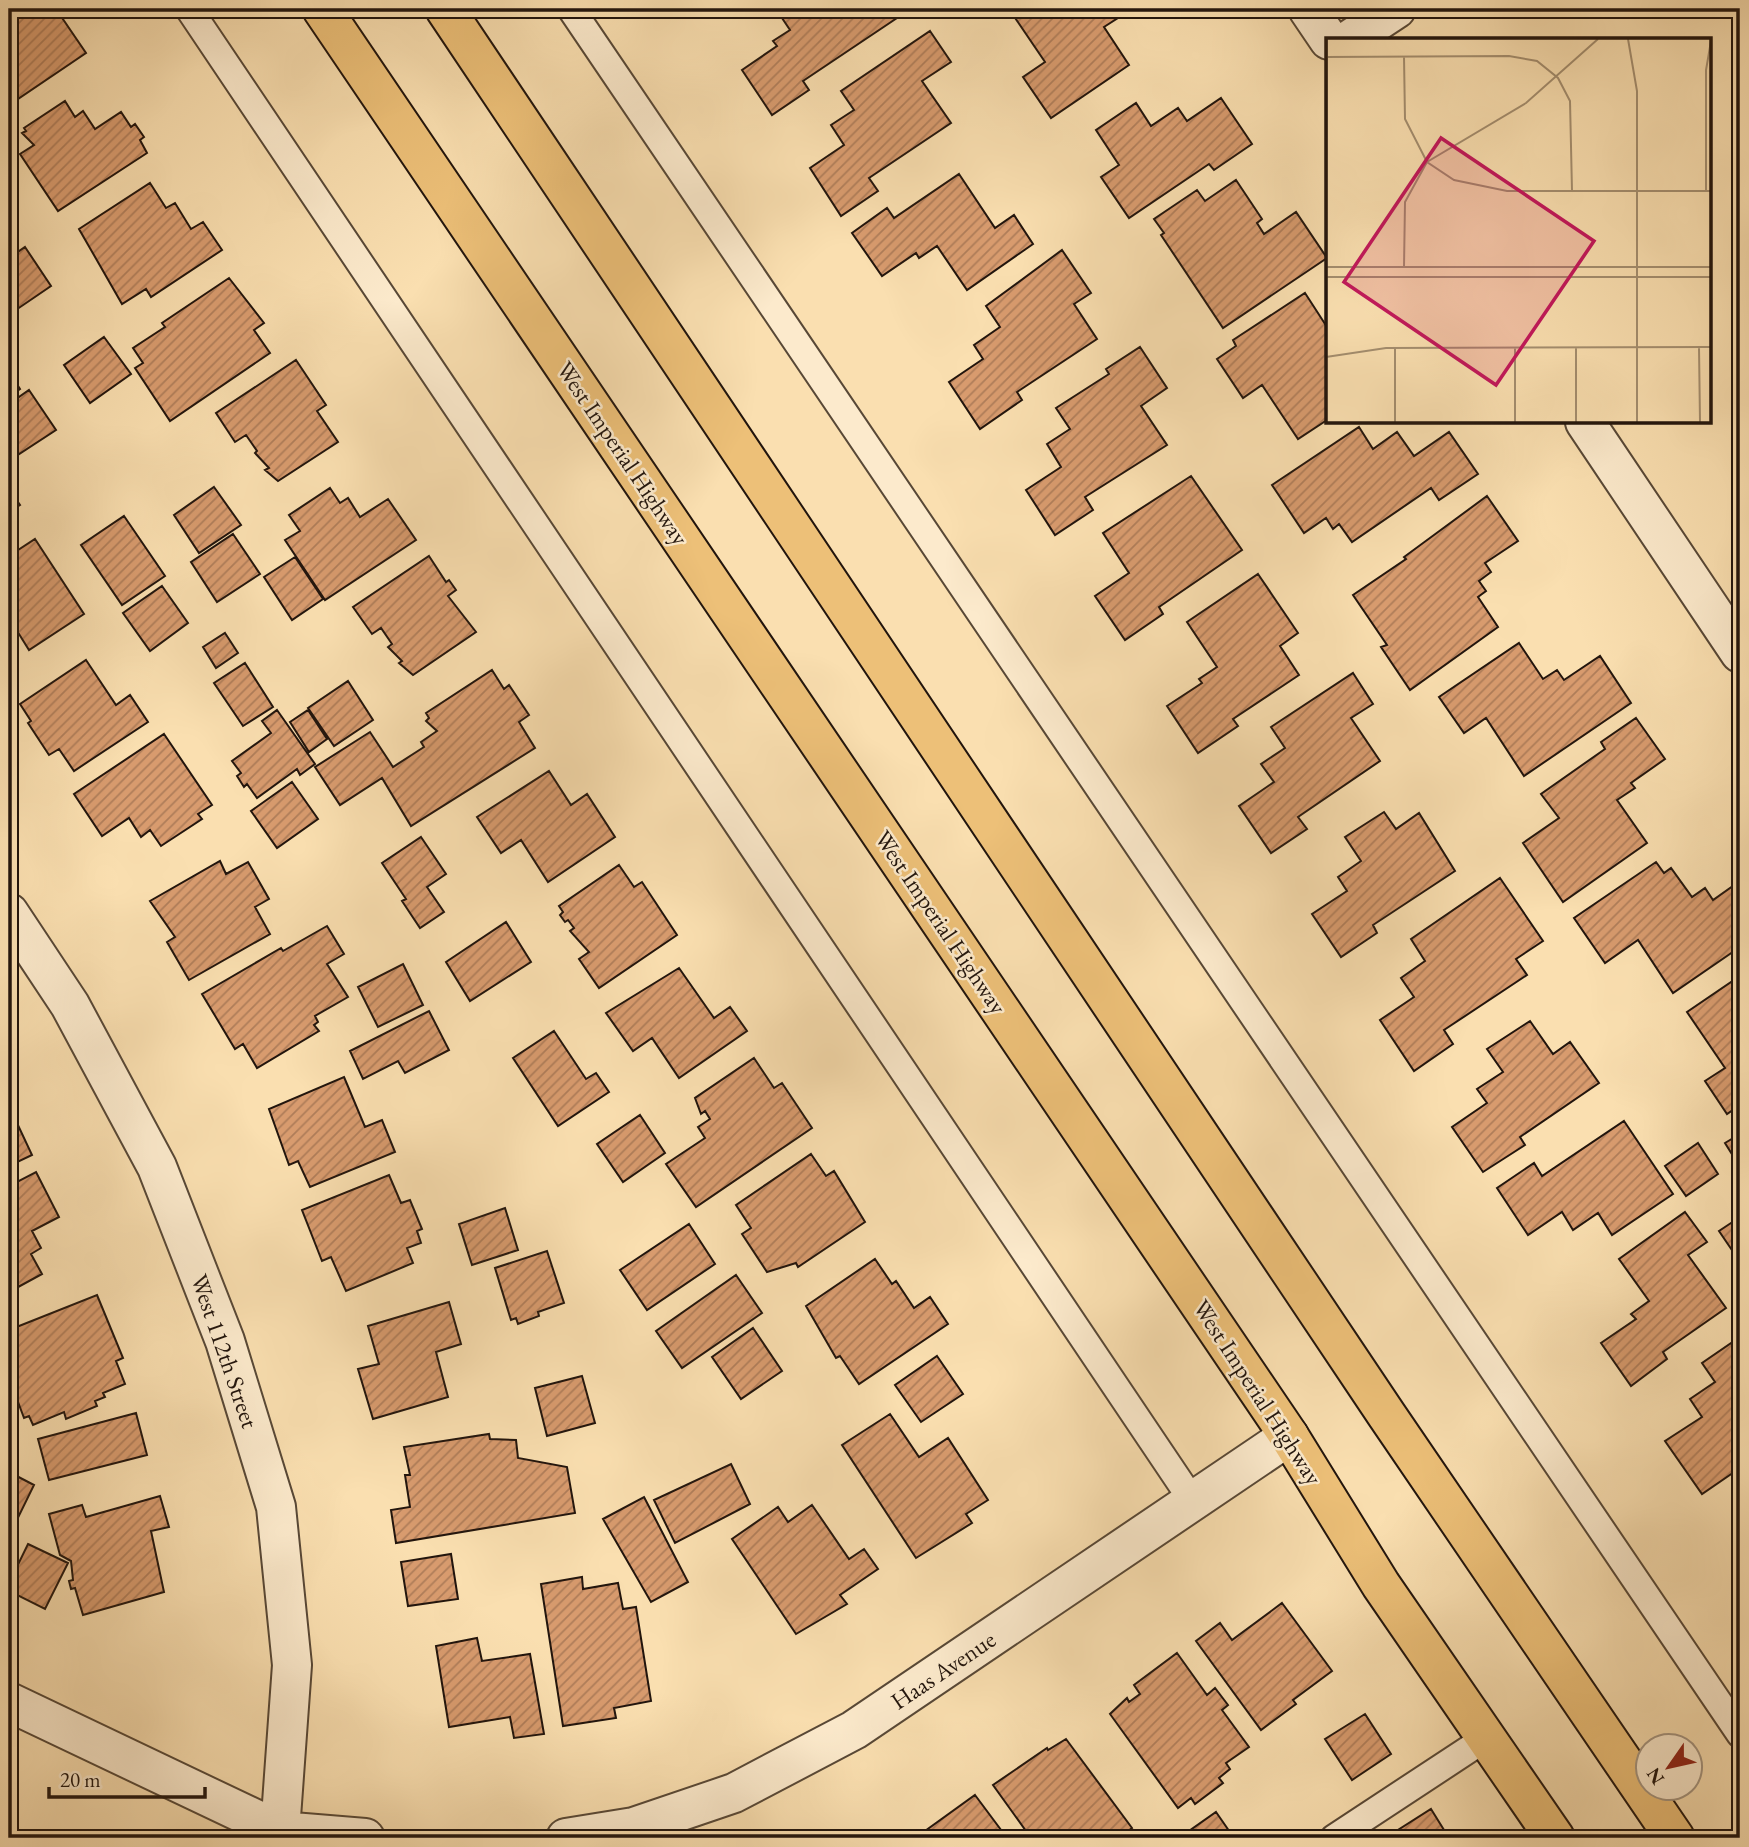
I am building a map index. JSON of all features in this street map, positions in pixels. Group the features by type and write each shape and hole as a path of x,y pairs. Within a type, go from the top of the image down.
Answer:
{"main road":[{"name":"West Imperial Highway","path":"322,9 1289,1437 1381,1585 1555,1838"},
{"path":"445,9 1386,1414 1675,1838"}],"street":[{"path":"1308,9 1328,38"},
{"path":"1352,38 1396,9"},
{"path":"1586,424 1740,653"},
{"name":"West 112th Street","path":"9,913 70,1005 157,1167 225,1341 276,1507 292,1665 279,1835"},
{"name":"Haas Avenue","path":"566,1838 634,1827 734,1793 854,1730 1289,1437"},
{"path":"9,1703 279,1835 365,1838"}],"lane":[{"path":"189,9 1192,1500"},
{"path":"571,9 1740,1734"},
{"path":"1334,1838 1486,1738"}],"building":[{"path":"9,9 56,9 86,53 9,105"},
{"path":"776,9 891,9 897,18 803,81 809,90 772,115 742,70 777,46 773,41 790,30"},
{"path":"1009,9 1112,9 1118,18 1104,27 1129,65 1051,118 1023,77 1045,62"},
{"path":"930,31 951,62 922,81 951,123 869,178 878,191 841,216 810,168 844,145 831,125 854,110 841,91"},
{"path":"1221,98 1252,144 1214,170 1209,164 1129,218 1101,177 1119,165 1096,130 1136,103 1151,126 1178,108 1187,121"},
{"path":"65,101 75,117 83,111 95,129 121,112 131,127 135,124 144,137 140,140 147,153 58,211 20,154 34,145 22,133 26,131 24,128"},
{"path":"959,174 995,228 1014,215 1033,244 967,290 937,246 919,258 916,253 882,276 852,233 887,208 894,218"},
{"path":"1236,180 1262,219 1257,223 1264,234 1296,212 1326,259 1223,328 1161,235 1164,233 1154,219 1197,190 1205,201"},
{"path":"150,183 166,208 175,203 191,229 203,222 222,250 151,297 146,289 122,304 79,229"},
{"path":"25,247 51,286 10,314 9,258"},
{"path":"1062,250 1091,293 1074,304 1097,339 1017,392 1022,400 980,429 949,382 983,359 974,345 1000,327 986,306"},
{"path":"229,278 264,323 254,330 270,353 170,421 135,368 143,363 133,348 165,327 162,323"},
{"path":"1305,293 1326,325 1326,421 1298,439 1262,385 1243,398 1217,359 1236,346 1233,340"},
{"path":"104,337 131,374 90,403 64,365"},
{"path":"1140,347 1167,388 1141,406 1167,445 1085,497 1093,510 1055,535 1026,490 1061,467 1047,444 1070,429 1056,408 1109,374 1106,369"},
{"path":"296,360 326,405 317,411 338,442 278,481 265,470 269,468 255,453 257,451 246,435 235,442 216,413"},
{"path":"9,372 20,389 9,397"},
{"path":"29,390 56,430 13,458 9,452 9,404"},
{"path":"1359,427 1373,449 1397,432 1414,456 1449,432 1478,474 1439,500 1431,488 1352,542 1339,524 1333,529 1326,518 1304,533 1272,485"},
{"path":"1191,476 1242,550 1159,607 1163,614 1125,640 1095,596 1129,573 1103,533"},
{"path":"214,487 241,525 199,553 174,515"},
{"path":"330,488 340,503 348,498 360,517 388,499 416,540 325,600 285,540 300,531 289,515"},
{"path":"9,489 20,505 9,512"},
{"path":"1487,496 1518,541 1485,563 1491,572 1479,581 1486,591 1478,597 1498,627 1410,690 1381,647 1387,645 1353,595 1406,559 1404,557"},
{"path":"124,516 165,576 122,605 81,545"},
{"path":"233,534 260,574 217,602 191,562"},
{"path":"35,539 84,614 29,650 19,634 9,639 9,556"},
{"path":"429,556 446,582 449,580 456,590 448,596 476,632 413,675 399,663 402,661 388,647 392,644 381,628 372,634 353,607"},
{"path":"295,557 323,599 292,620 264,577"},
{"path":"1258,574 1298,633 1280,646 1299,675 1233,719 1238,726 1198,753 1167,706 1202,683 1199,679 1217,667 1187,622"},
{"path":"162,586 188,623 150,651 123,613"},
{"path":"225,633 238,653 216,668 203,647"},
{"path":"1519,643 1543,679 1557,670 1564,680 1600,656 1631,703 1524,776 1486,718 1464,733 1439,697"},
{"path":"86,660 116,705 130,695 148,722 74,771 59,749 49,755 28,723 31,721 20,704"},
{"path":"245,663 273,707 243,726 214,683"},
{"path":"492,670 504,689 509,685 529,715 519,722 535,748 411,826 382,778 340,805 315,767 370,732 393,767 424,747 421,742 437,731 426,721 429,718 426,713"},
{"path":"1353,673 1373,704 1351,718 1380,761 1298,817 1307,829 1271,853 1239,806 1274,782 1261,764 1285,748 1271,727"},
{"path":"348,681 373,720 334,746 308,708"},
{"path":"277,710 315,764 300,775 297,769 257,798 247,784 244,787 237,776 241,773 232,761 271,733 262,721"},
{"path":"308,710 327,739 309,752 290,722"},
{"path":"1636,718 1665,759 1631,783 1635,788 1617,800 1647,843 1563,902 1523,843 1559,818 1541,794 1605,749 1601,742"},
{"path":"164,734 212,805 198,814 202,819 161,846 150,830 141,837 129,818 102,836 74,794"},
{"path":"549,771 571,805 587,794 615,837 548,882 521,840 501,853 477,817"},
{"path":"292,782 318,819 277,848 251,811"},
{"path":"1384,812 1396,829 1419,813 1455,871 1373,925 1377,933 1341,957 1312,914 1347,891 1338,877 1361,861 1345,837"},
{"path":"421,837 446,874 427,887 444,912 420,928 402,901 406,899 382,863"},
{"path":"220,861 226,874 248,862 269,899 255,907 270,934 189,980 167,942 175,937 150,901"},
{"path":"1656,862 1664,873 1671,868 1692,897 1705,888 1713,900 1740,881 1740,947 1673,993 1638,940 1605,963 1574,918"},
{"path":"619,865 634,887 642,882 677,935 599,988 579,959 589,952 570,931 574,928 560,915 563,912 559,906"},
{"path":"1500,878 1543,941 1516,959 1527,975 1444,1030 1453,1044 1414,1071 1380,1020 1414,997 1401,978 1425,961 1411,939"},
{"path":"506,922 531,962 470,1001 446,962"},
{"path":"327,926 344,954 327,964 348,997 315,1016 318,1022 314,1025 319,1031 257,1068 243,1044 235,1049 202,994 281,948 283,951"},
{"path":"403,964 423,1005 378,1027 358,987"},
{"path":"679,968 714,1018 730,1007 747,1031 679,1078 652,1038 633,1051 606,1013"},
{"path":"1740,976 1740,1105 1727,1114 1705,1081 1725,1068 1687,1012"},
{"path":"429,1011 449,1050 405,1073 398,1061 363,1079 350,1051"},
{"path":"1530,1021 1553,1054 1570,1042 1599,1083 1520,1137 1525,1145 1483,1172 1452,1127 1487,1103 1477,1089 1503,1072 1487,1049"},
{"path":"554,1031 586,1079 596,1073 609,1092 558,1126 513,1058"},
{"path":"754,1058 774,1088 782,1083 812,1128 696,1207 666,1164 705,1138 698,1127 710,1119 705,1111 701,1114 695,1098"},
{"path":"344,1077 365,1127 382,1120 395,1152 310,1187 298,1161 289,1165 269,1109"},
{"path":"9,1106 32,1155 9,1166"},
{"path":"640,1115 665,1153 623,1182 597,1144"},
{"path":"1624,1121 1673,1194 1612,1235 1598,1213 1573,1230 1562,1212 1528,1235 1497,1188 1534,1163 1542,1176"},
{"path":"1740,1134 1740,1167 1725,1143"},
{"path":"1698,1143 1718,1174 1686,1196 1665,1166"},
{"path":"811,1154 826,1176 834,1171 865,1222 798,1267 796,1263 767,1272 742,1234 751,1228 736,1205"},
{"path":"36,1172 59,1217 32,1231 41,1248 31,1254 42,1274 9,1292 9,1186"},
{"path":"389,1175 401,1203 410,1200 422,1229 417,1231 421,1243 407,1248 413,1263 346,1291 331,1257 322,1261 302,1210"},
{"path":"505,1208 518,1250 472,1265 459,1224"},
{"path":"1685,1212 1707,1242 1688,1255 1726,1308 1663,1352 1667,1359 1631,1386 1601,1343 1636,1319 1631,1314 1649,1301 1619,1259"},
{"path":"1740,1217 1740,1257 1738,1259 1719,1231"},
{"path":"689,1224 715,1264 647,1310 620,1270"},
{"path":"547,1251 564,1303 538,1312 539,1316 518,1324 516,1318 511,1320 495,1268"},
{"path":"875,1259 892,1284 896,1281 914,1308 930,1297 948,1324 859,1384 840,1356 836,1358 806,1306"},
{"path":"736,1275 762,1313 682,1368 656,1331"},
{"path":"97,1295 123,1358 116,1361 125,1384 103,1393 105,1397 95,1401 97,1406 66,1419 64,1412 33,1425 29,1416 24,1418 15,1394 9,1397 9,1330"},
{"path":"449,1302 461,1344 436,1352 448,1397 373,1419 358,1369 379,1364 368,1326"},
{"path":"753,1328 782,1371 741,1399 712,1357"},
{"path":"1740,1337 1740,1449 1733,1455 1740,1468 1702,1494 1665,1441 1702,1417 1690,1399 1715,1382 1702,1363"},
{"path":"937,1356 963,1394 921,1422 895,1385"},
{"path":"582,1376 595,1423 547,1436 535,1388"},
{"path":"136,1413 147,1455 49,1480 38,1439"},
{"path":"890,1414 919,1457 948,1438 988,1500 966,1514 972,1523 916,1558 842,1445"},
{"path":"489,1434 490,1439 516,1440 518,1458 567,1467 575,1513 396,1543 391,1510 410,1507 405,1475 410,1475 404,1447"},
{"path":"731,1464 750,1504 675,1543 654,1500"},
{"path":"9,1472 34,1485 9,1536"},
{"path":"160,1496 169,1527 151,1531 164,1592 83,1615 75,1588 71,1589 69,1581 73,1580 71,1561 60,1555 49,1514 82,1505 86,1517"},
{"path":"644,1497 688,1582 651,1602 603,1519"},
{"path":"812,1505 849,1559 864,1549 878,1569 840,1595 847,1604 796,1634 732,1539 778,1507 788,1522"},
{"path":"28,1544 68,1563 45,1609 9,1591 9,1583"},
{"path":"451,1554 458,1599 408,1606 401,1562"},
{"path":"582,1577 583,1589 618,1583 623,1609 636,1607 651,1701 614,1708 616,1718 563,1726 541,1584"},
{"path":"1282,1603 1332,1671 1293,1700 1296,1704 1261,1730 1196,1641 1220,1623 1232,1640"},
{"path":"477,1638 482,1661 530,1654 544,1734 514,1738 510,1717 449,1727 436,1646"},
{"path":"1177,1653 1207,1695 1215,1688 1228,1705 1222,1710 1249,1747 1226,1763 1230,1769 1219,1778 1223,1783 1195,1804 1191,1798 1178,1808 1110,1714 1127,1698 1129,1702 1140,1694 1134,1685"},
{"path":"1365,1714 1391,1754 1352,1780 1325,1739"},
{"path":"1066,1739 1132,1828 1119,1838 1031,1838 993,1785 1047,1748 1048,1750"},
{"path":"975,1795 1007,1838 930,1838 925,1831"},
{"path":"1431,1809 1449,1838 1392,1838 1390,1835"},
{"path":"1216,1812 1234,1838 1179,1838"}]}
